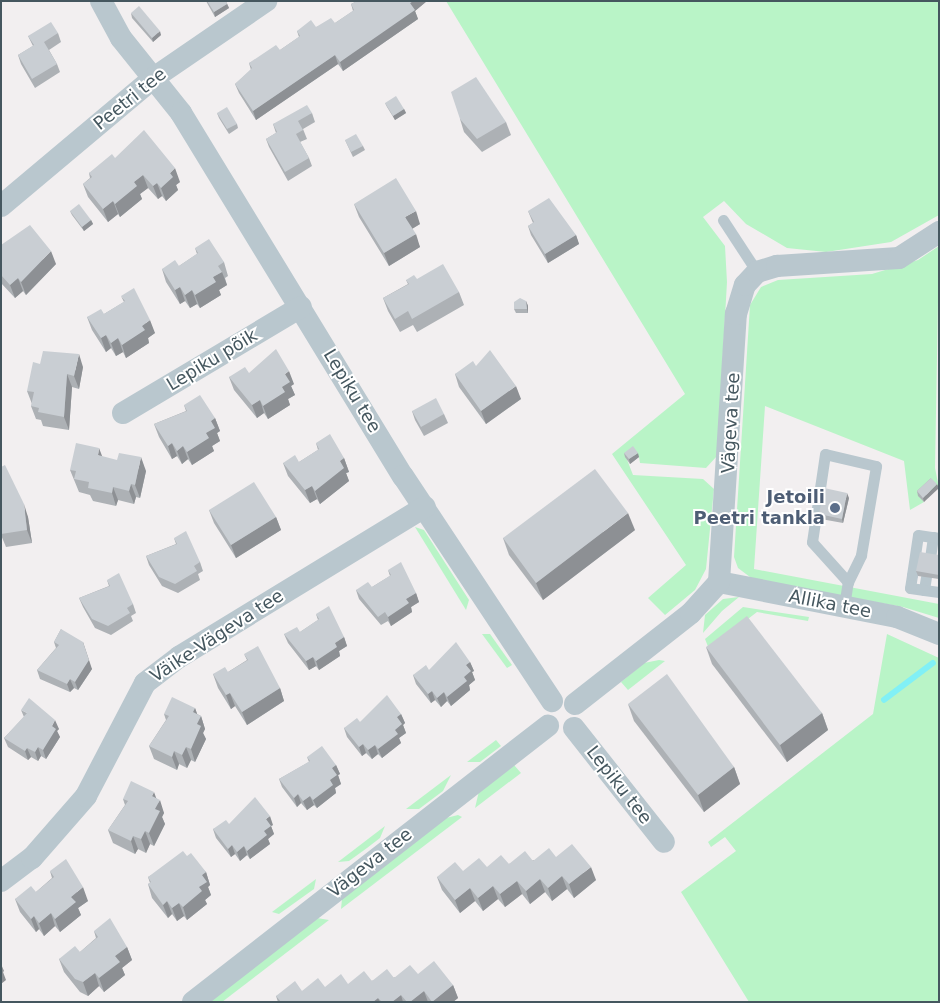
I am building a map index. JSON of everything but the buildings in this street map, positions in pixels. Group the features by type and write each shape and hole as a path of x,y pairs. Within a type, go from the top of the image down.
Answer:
{"street":[{"name":"Lepiku tee","path":"100,1 121,38 155,77 301,307 424,507 552,701"},
{"name":"Peetri tee","path":"1,206 155,77 266,1"},
{"path":"757,272 777,266 899,258 939,232"},
{"name":"Vägeva tee","path":"719,582 736,314 745,285 757,272"},
{"name":"Lepiku põik","path":"123,413 301,307"},
{"name":"Väike-Vägeva tee","path":"1,881 32,858 86,796 145,683 179,657 424,507"},
{"path":"548,726 545,712 552,701 562,698 575,704 691,613 719,582"},
{"name":"Allika tee","path":"719,582 897,616 939,634"},
{"name":"Lepiku tee","path":"548,726 559,732 574,728 579,718 575,704"},
{"name":"Vägeva tee","path":"192,1002 548,726"},
{"name":"Lepiku tee","path":"574,728 664,842"}],"lane":[{"path":"723,220 757,272"},
{"path":"844,606 848,582 861,555 876,466 825,454 812,542 848,582"},
{"path":"930,558 936,538 918,535 910,588 939,592"},
{"path":"924,590 926,577"}],"green space":[{"path":"446,1 939,1 939,215 891,242 826,252 787,248 746,224 724,201 703,217 725,246 727,282 717,456 706,468 640,463 639,457 626,457 633,475 703,479 714,489 706,569 695,590 665,615 648,598 686,565 612,454 685,394"},
{"path":"939,246 935,468 939,488 918,495 924,502 910,510 904,461 765,406 754,569 939,604 939,618 903,607 754,580 738,568 734,557 750,305 761,287 778,280 872,274 918,260"},
{"path":"415,527 424,530 469,600 466,610"},
{"path":"739,597 722,611 703,633 705,615 723,599"},
{"path":"743,607 809,617 808,621 757,612 709,649 705,639"},
{"path":"482,634 490,634 512,665 507,668"},
{"path":"887,634 939,658 939,1002 749,1002 681,892 736,851 725,837 711,847 708,842 873,714"},
{"path":"659,660 665,661 628,690 621,682 644,663"},
{"path":"496,740 501,746 480,762 467,762"},
{"path":"514,765 521,773 475,808 479,791"},
{"path":"451,775 443,791 419,809 406,809"},
{"path":"458,815 462,817 341,909 342,899 446,818"},
{"path":"385,826 380,838 367,848 349,861 338,862"},
{"path":"316,879 314,889 279,914 272,912"},
{"path":"317,918 329,920 222,1002 206,1002"}],"waterway":[{"path":"884,700 933,663"}],"place":[{"name":"Jetoili Peetri tankla","path":"835,508"}]}
